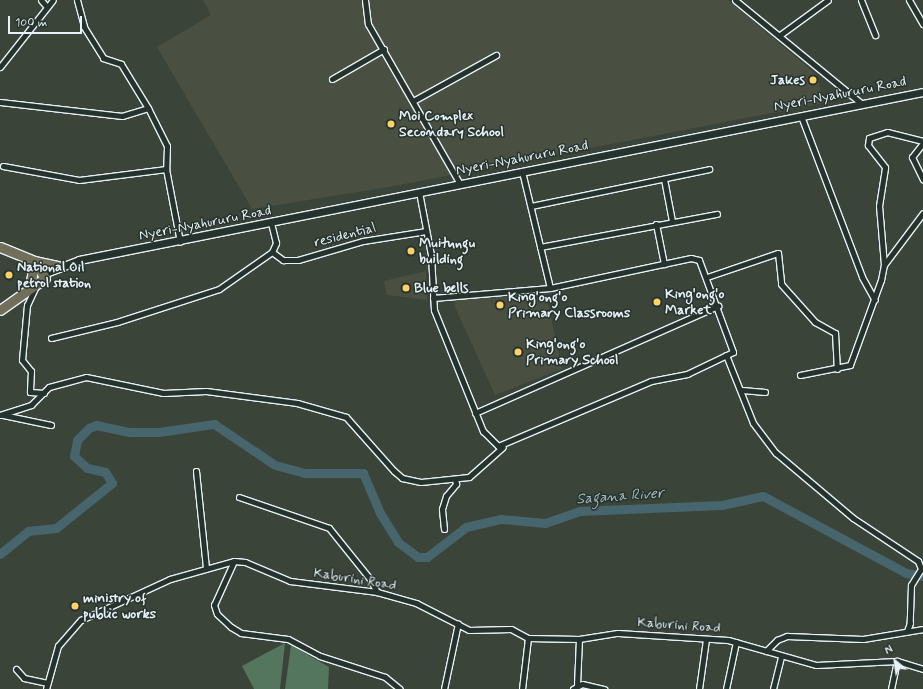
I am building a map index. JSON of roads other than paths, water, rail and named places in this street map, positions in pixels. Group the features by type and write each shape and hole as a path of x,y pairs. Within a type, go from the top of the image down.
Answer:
{"highway":[{"path":"2,248 33,263 58,266"},
{"path":"33,263 39,279"},
{"path":"33,263 39,279"},
{"path":"0,305 39,279"},
{"path":"0,310 39,279"}],"main road":[{"name":"Nyeri-Nyahururu Road","path":"39,279 58,266 522,171 923,92"},
{"name":"Nyeri-Nyahururu Road","path":"39,279 63,269 127,252"}],"street":[{"path":"41,0 47,7"},
{"path":"0,68 53,0"},
{"path":"77,0 84,27 102,58 107,62 121,64 148,108 167,146 166,169 180,242"},
{"path":"365,0 366,19 460,184"},
{"path":"735,0 780,35 861,103"},
{"path":"780,35 828,0"},
{"path":"861,0 875,34"},
{"path":"909,0 923,24"},
{"path":"332,79 384,49"},
{"path":"413,101 496,55"},
{"path":"0,102 17,106 122,116 148,108"},
{"path":"800,116 862,277 875,300"},
{"path":"800,375 850,366 875,300 884,265 879,206 885,167 868,145 869,138 887,132 923,142 912,157 923,180"},
{"path":"3,166 85,180 166,169"},
{"path":"531,206 664,179 709,168"},
{"path":"522,171 550,288"},
{"path":"664,179 672,221"},
{"path":"419,192 426,231 432,298 438,322 475,413 487,437 503,447"},
{"path":"884,265 923,213"},
{"path":"540,247 656,224 716,214"},
{"path":"51,338 117,322 219,289 272,252 276,242 271,223"},
{"path":"656,224 664,264"},
{"name":"residential","path":"272,252 283,260 298,260 350,244 426,231"},
{"path":"707,277 778,253 780,284 815,322 835,333 837,369"},
{"path":"1,415 30,405 49,387 86,377 163,393 206,391 297,403 346,417 402,478 426,483 455,479 476,473 503,447 651,381 687,374 733,352 733,347 702,263 695,258 550,288 432,298"},
{"path":"39,279 27,305 22,360 31,371 30,392 44,393"},
{"path":"475,413 718,306"},
{"path":"726,356 742,390 753,423 776,453 853,518 918,562 921,569 911,585 910,623 907,631"},
{"path":"742,390 765,392"},
{"path":"1,415 51,425"},
{"path":"196,471 206,568"},
{"path":"444,529 442,509 446,496 456,486 455,479"},
{"path":"239,497 329,528 370,579 377,592"},
{"path":"234,561 214,605 217,614 231,627 241,633 284,638 320,656 385,677 400,689"},
{"name":"Kaburini Road","path":"46,689 58,646 70,628 170,578 234,561 245,562 290,580 377,592 427,607 469,630 511,629 528,638 579,639 618,633 706,639 736,642 816,665 897,661 923,669"},
{"path":"444,689 458,623"},
{"path":"766,651 773,643 788,636 863,640 923,629"},
{"path":"522,689 528,638"},
{"path":"579,639 579,687 604,689"},
{"path":"699,689 706,639"},
{"path":"726,689 736,642"},
{"path":"773,689 781,656"},
{"path":"891,689 897,661"},
{"path":"16,669 24,678 47,683"}],"waterway":[{"name":"Sagana River","path":"0,554 28,531 56,528 112,483 105,472 87,468 74,456 77,440 89,428 96,425 130,432 159,432 214,424 275,465 305,473 363,473 380,513 398,542 418,557 427,557 466,527 501,519 545,523 579,511 722,505 763,496 906,573 923,576"}],"place":[{"name":"Jakes","path":"813,80"},
{"name":"Moi Complex Secondary School","path":"391,124"},
{"name":"Muitungu building","path":"411,251"},
{"name":"National Oil petrol station","path":"9,275"},
{"name":"Blue bells","path":"406,288"},
{"name":"King'ong'o Market","path":"657,302"},
{"name":"King'ong'o Primary Classrooms","path":"500,305"},
{"name":"King'ong'o Primary School","path":"518,352"},
{"name":"ministry of public works","path":"75,606"}]}
